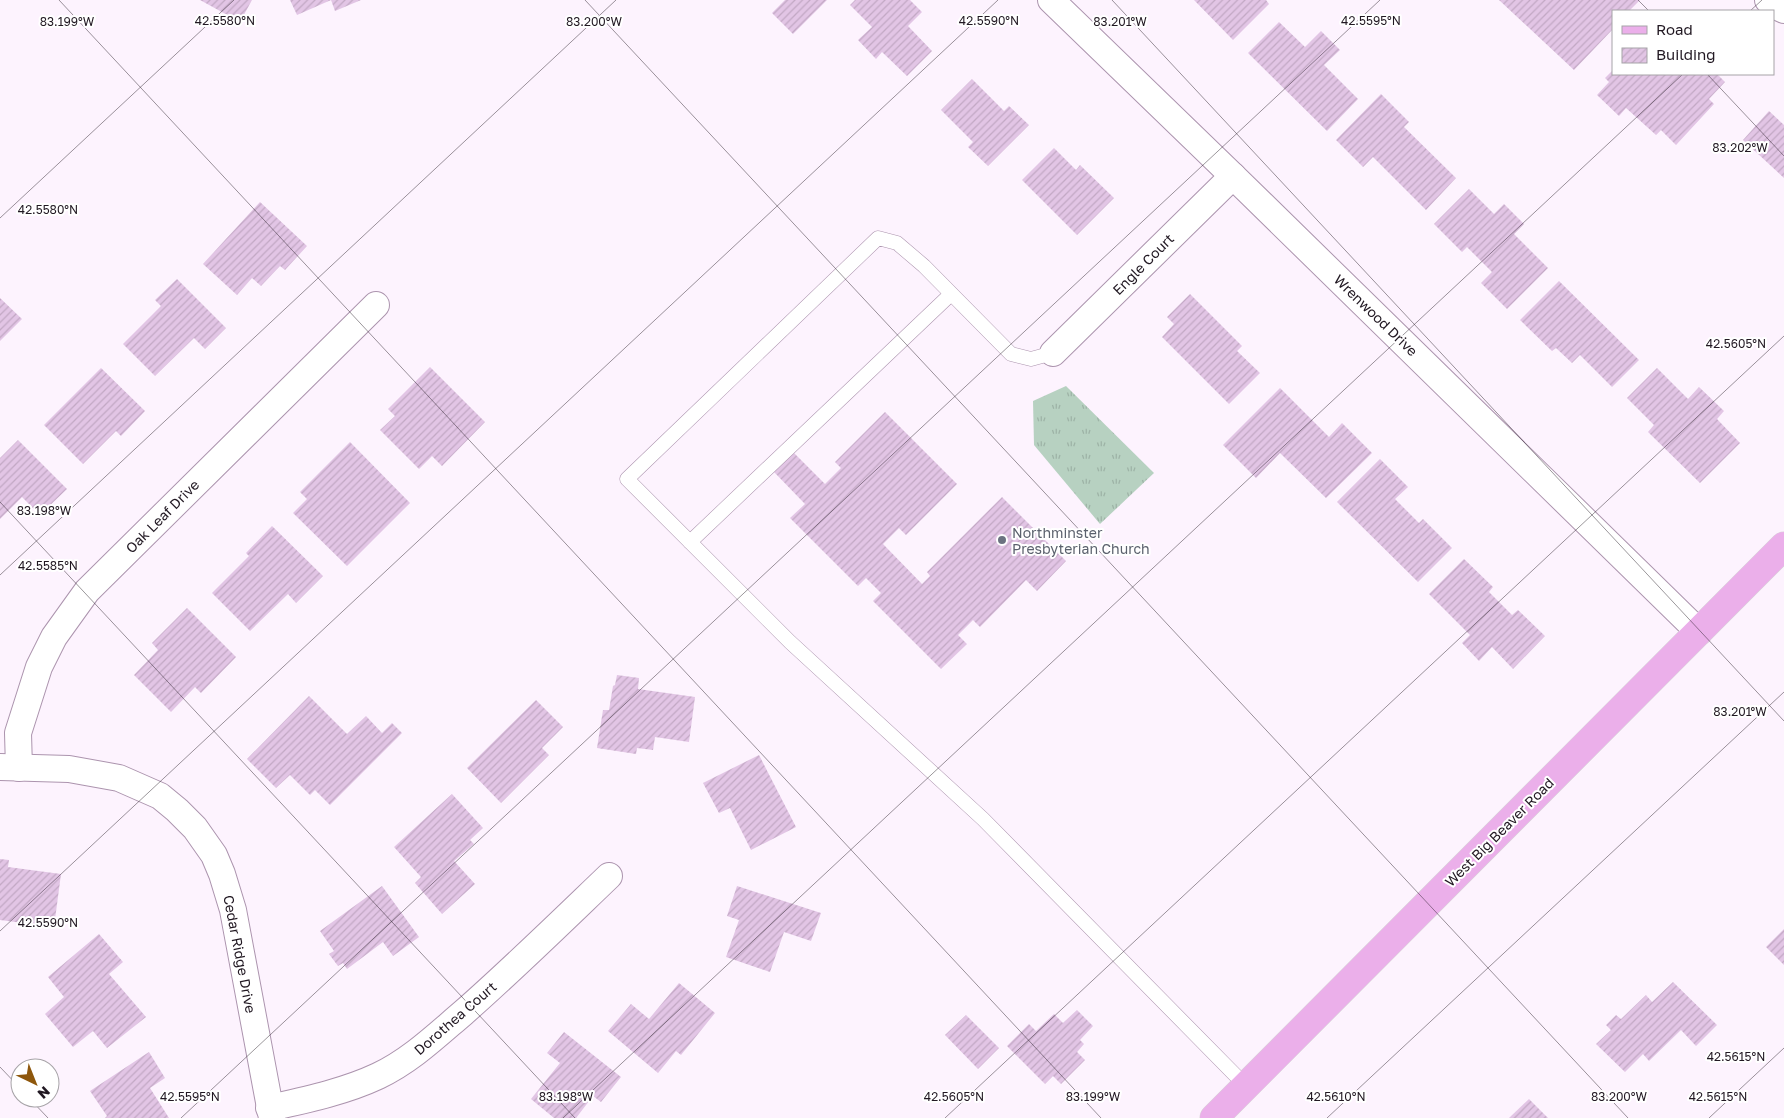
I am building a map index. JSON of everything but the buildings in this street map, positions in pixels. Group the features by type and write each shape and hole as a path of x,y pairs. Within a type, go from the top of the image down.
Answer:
{"main road":[{"name":"West Big Beaver Road","path":"1214,1118 1784,546"}],"street":[{"name":"Wrenwood Drive","path":"1051,0 1234,176 1699,632"},
{"path":"1768,0 1773,5 1784,10"},
{"name":"Engle Court","path":"1053,353 1234,176"},
{"name":"Oak Leaf Drive","path":"9,768 39,667 54,637 87,591 376,305"},
{"name":"Cedar Ridge Drive","path":"9,768 69,769 119,778 160,796 195,828 214,855 233,910 270,1113"},
{"name":"Dorothea Court","path":"270,1113 378,1077 398,1066 425,1046 490,990 610,876"}],"lane":[{"path":"1053,353 1031,359 1011,354 924,266 897,243 878,238 627,479 790,642 983,819 1245,1085"},
{"path":"690,542 951,294"}],"green space":[{"path":"1066,386 1154,473 1100,524 1034,445 1033,401"}],"place":[{"name":"Northminster Presbyterian Church","path":"1002,540"}]}
